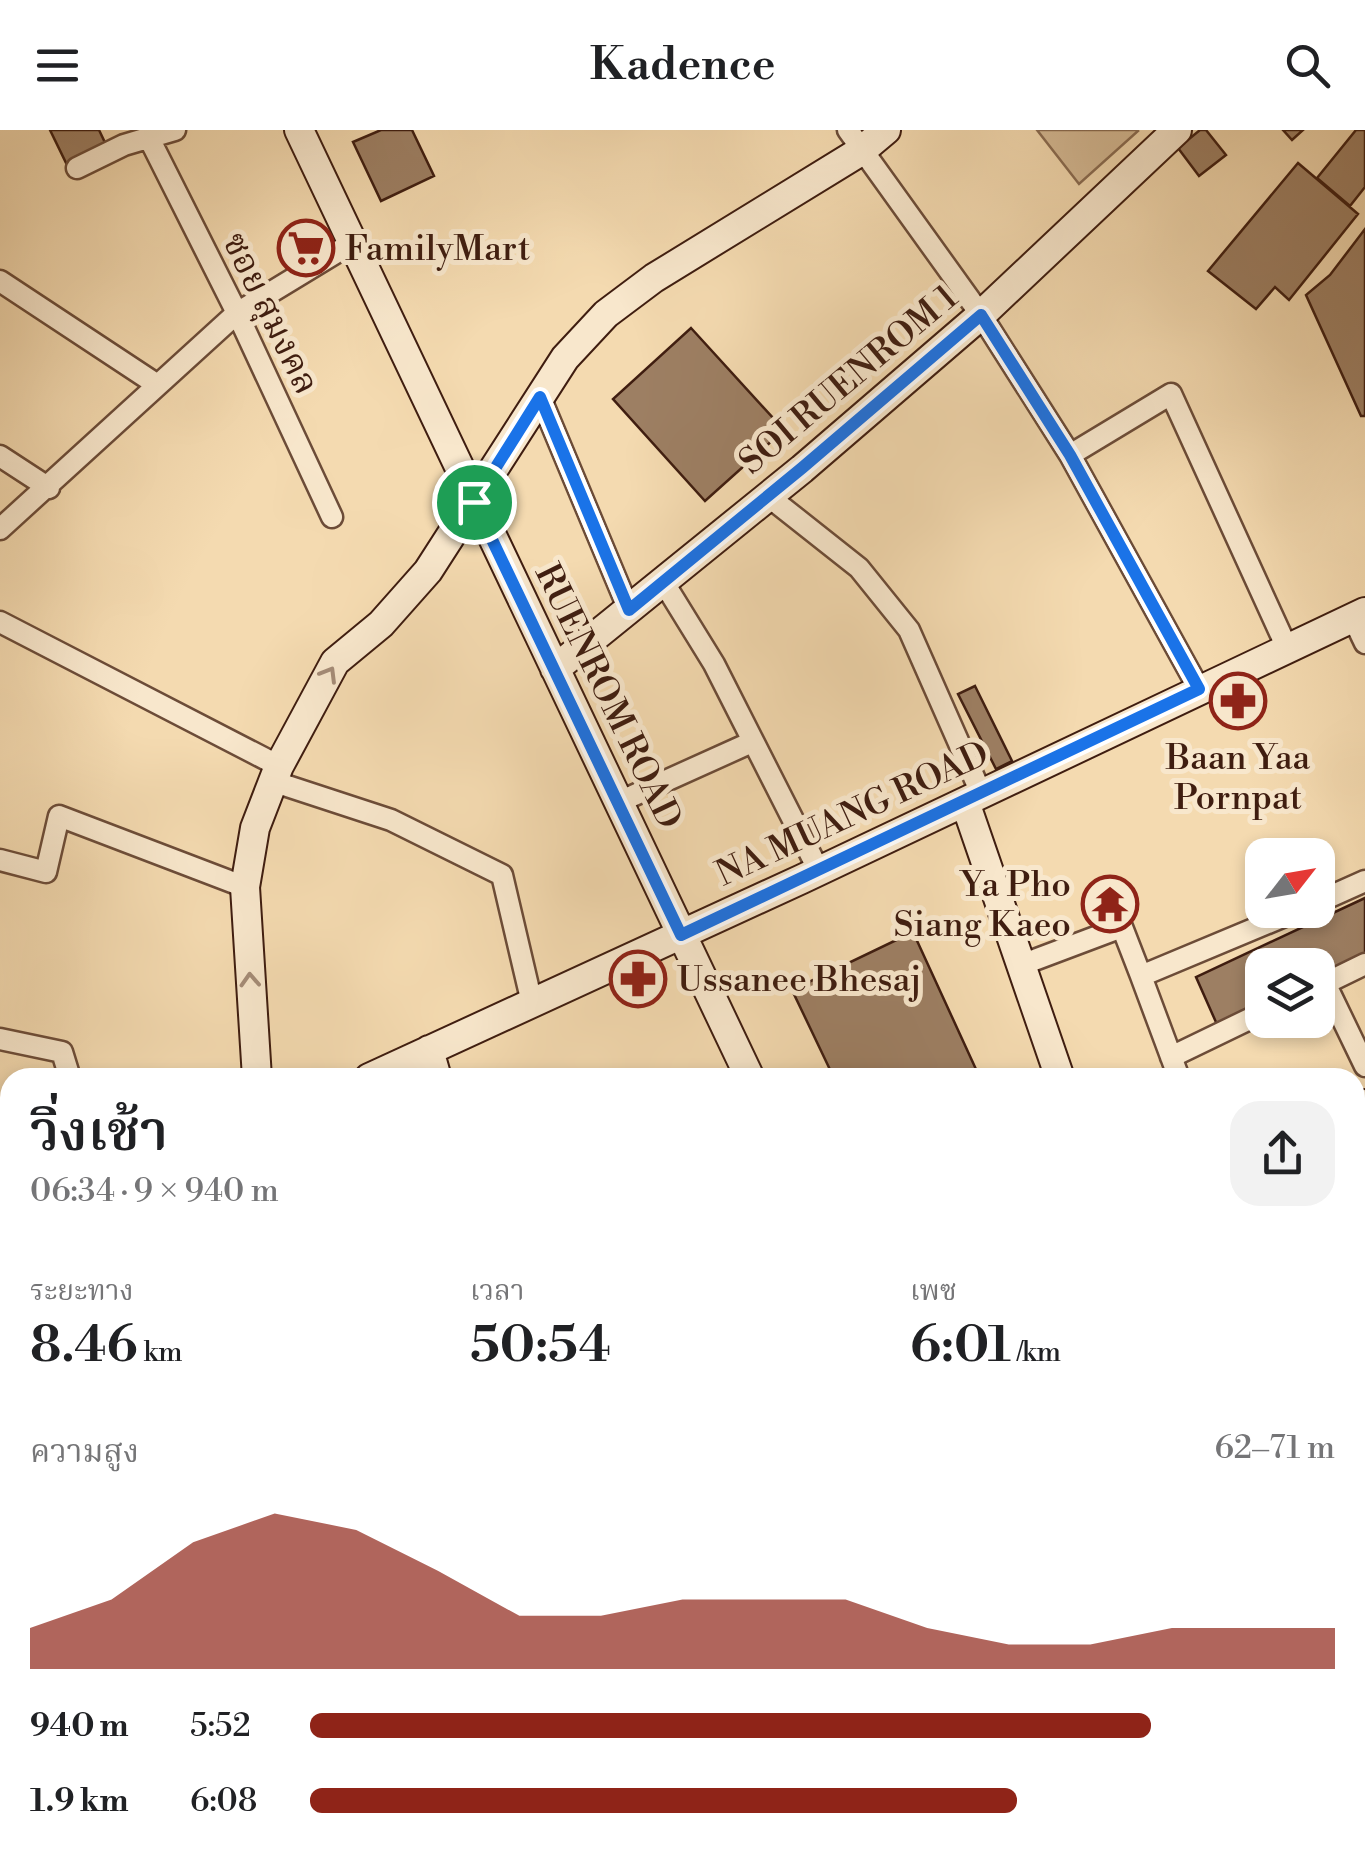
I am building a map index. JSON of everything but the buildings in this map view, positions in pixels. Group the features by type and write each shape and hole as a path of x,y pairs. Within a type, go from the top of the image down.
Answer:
{"street":[{"path":"77,168 124,145 175,130"},
{"name":"RUENROM ROAD","path":"298,130 745,1068"},
{"path":"257,1068 245,887 255,828 275,773 335,662 381,624 428,571 565,358 606,314 855,140 886,130"},
{"name":"SOI RUENROM 1","path":"554,669 664,583 981,315 1177,130"},
{"name":"ซอย สุมงคล","path":"149,138 237,313 332,517"},
{"path":"855,140 981,315 1070,455 1199,689"},
{"path":"0,529 237,313 352,243"},
{"path":"0,281 156,384"},
{"path":"1070,455 1171,394 1287,648"},
{"path":"540,397 629,610"},
{"path":"0,456 49,488"},
{"path":"768,496 859,568 909,630 973,797 1021,965 1057,1068"},
{"path":"664,583 714,664 819,870"},
{"path":"0,622 275,773 391,820 502,875 532,1004"},
{"name":"NA MUANG ROAD","path":"390,1068 1287,648 1361,624"},
{"path":"619,802 752,742"},
{"path":"0,860 46,872 59,816 245,887"},
{"path":"1335,894 1365,881"},
{"path":"1021,965 1122,927 1175,1068"},
{"path":"1141,976 1255,928"},
{"path":"1335,978 1365,964"},
{"path":"1335,1011 1365,1066"},
{"path":"1171,1057 1245,1021"},
{"path":"0,1039 62,1052 67,1068"},
{"path":"428,1050 434,1068"}],"shaded area":[{"path":"1037,130 1137,130 1138,131 1079,184"}],"place":[{"name":"FamilyMart","path":"306,248"},
{"name":"Baan Yaa Pornpat","path":"1238,701"},
{"name":"Ya Pho Siang Kaeo","path":"1110,904"},
{"name":"Ussanee Bhesaj","path":"638,979"}],"route":[{"path":"981,315 1070,455 1199,689 681,935 474,502 540,397 629,610 981,315"}]}
